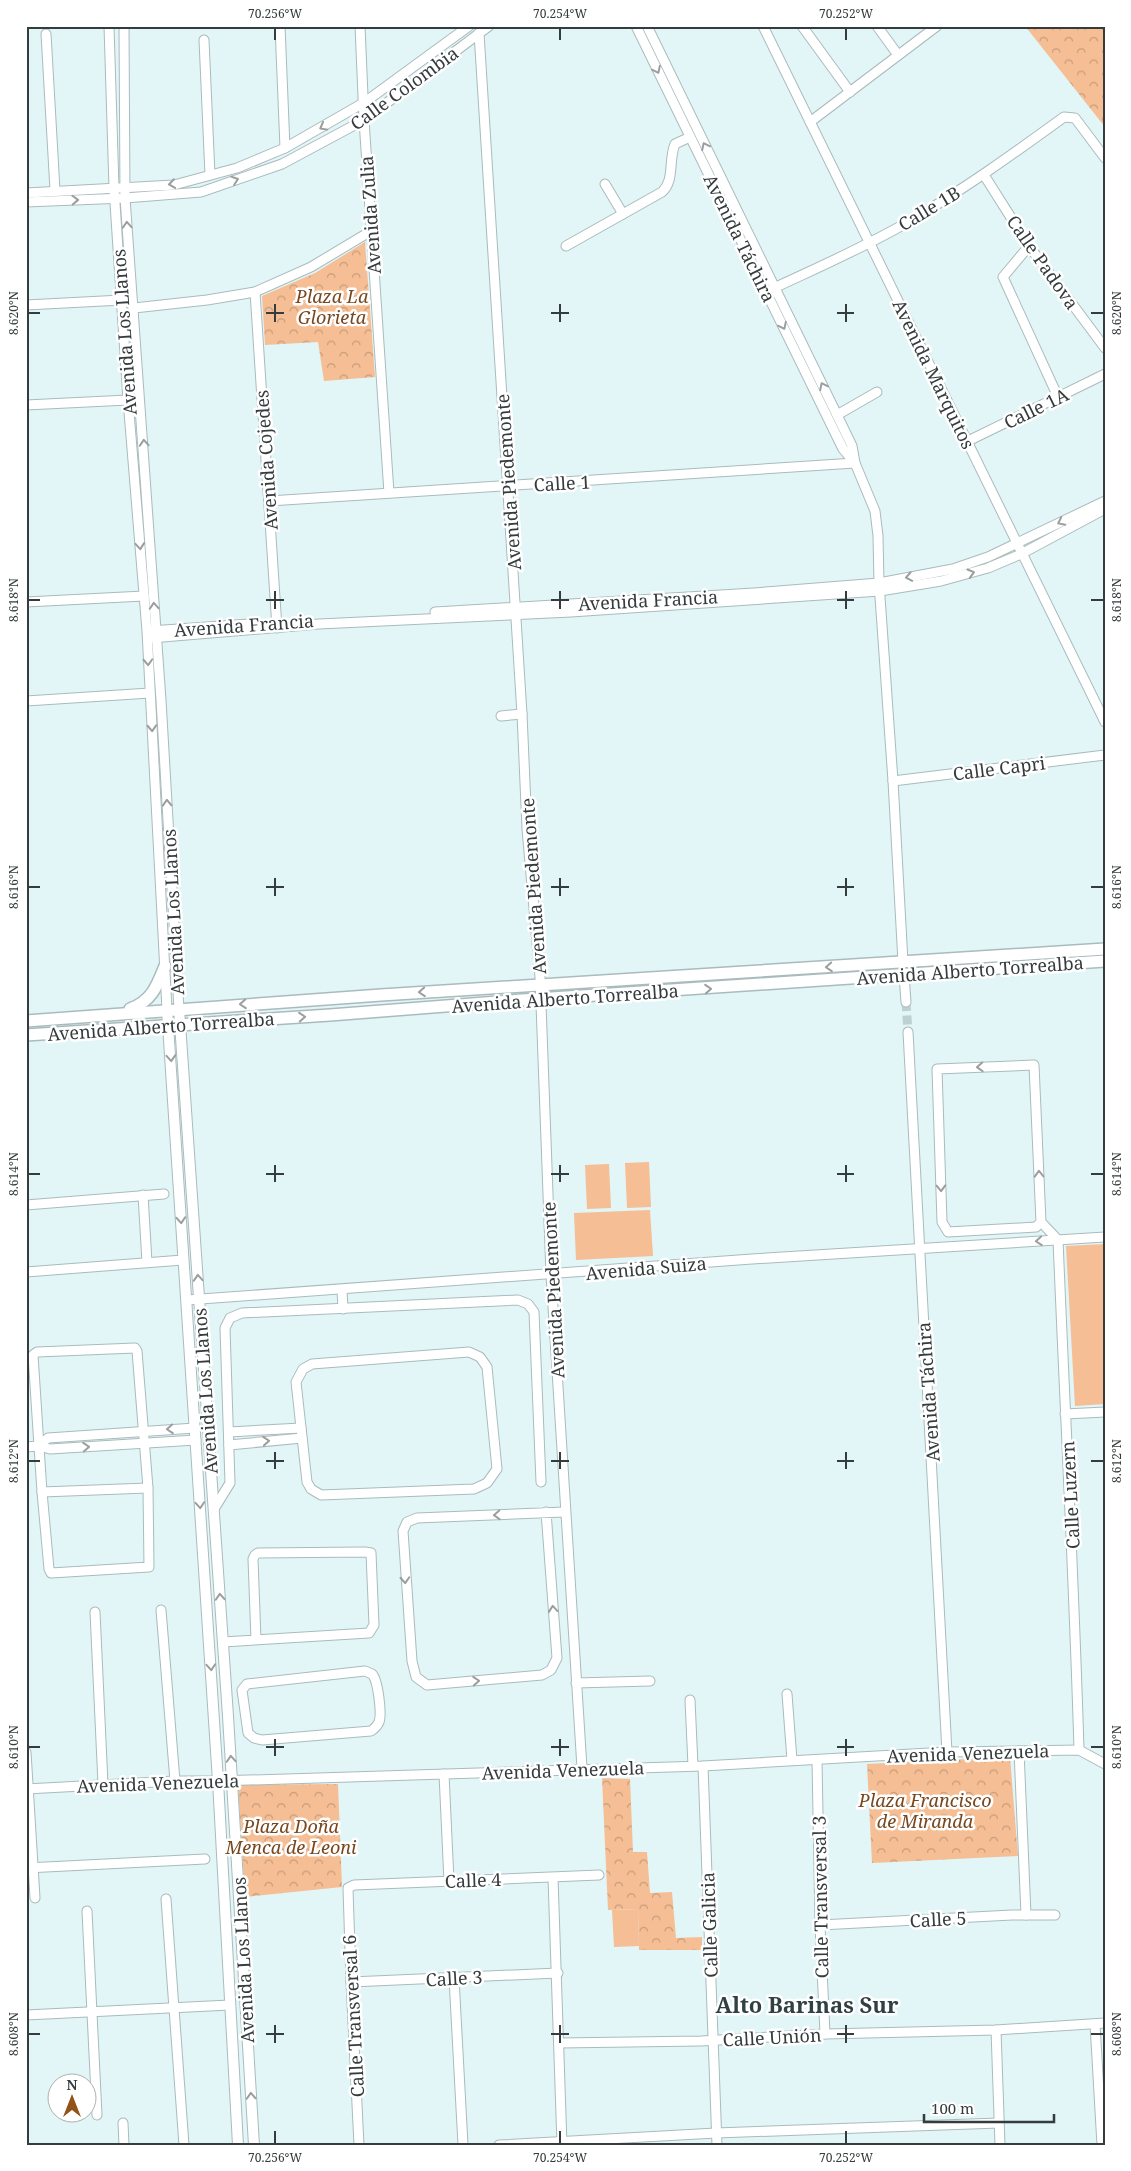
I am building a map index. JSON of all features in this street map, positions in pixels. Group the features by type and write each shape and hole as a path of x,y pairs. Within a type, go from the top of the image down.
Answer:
{"main road":[{"name":"Avenida Alberto Torrealba","path":"26,1020 179,1008 1105,949"},
{"name":"Avenida Alberto Torrealba","path":"26,1035 1105,961"},
{"path":"121,1013 149,999 157,986 165,966"}],"street":[{"name":"Avenida Los Llanos","path":"109,26 114,188 128,400 144,596 151,635 150,693 167,1010 218,1781 238,2145"},
{"name":"Avenida Los Llanos","path":"124,26 125,198 134,308 151,635 181,1024 228,1716 254,2145"},
{"path":"280,26 285,148"},
{"name":"Avenida Zulia","path":"360,26 365,102 364,120 389,493"},
{"name":"Calle Colombia","path":"26,193 174,185 236,168 285,148 365,102 469,26"},
{"name":"Calle Colombia","path":"26,202 125,198 201,192 282,164 364,120 489,26"},
{"name":"Avenida Táchira","path":"636,26 847,448"},
{"path":"647,26 837,414 847,448 875,511 903,962"},
{"name":"Avenida Marquitos","path":"763,26 1105,722"},
{"path":"802,26 850,92"},
{"path":"877,26 898,54"},
{"path":"810,122 937,26"},
{"name":"Avenida Piedemonte","path":"479,33 522,714 527,829 540,986 551,1275 582,1768"},
{"path":"46,34 55,190"},
{"path":"204,40 210,175"},
{"name":"Calle 1B","path":"774,288 870,243 984,175 1064,117 1075,118 1105,158"},
{"path":"566,246 667,188 670,183 671,160 675,144 690,137"},
{"name":"Calle Padova","path":"984,175 1029,246 1105,348"},
{"path":"605,184 623,214"},
{"path":"134,308 207,300 255,292 311,267 371,231"},
{"path":"1029,246 1003,277 1058,397"},
{"name":"Avenida Cojedes","path":"255,292 277,625"},
{"path":"26,305 122,300"},
{"name":"Calle 1A","path":"968,441 1105,374"},
{"path":"837,414 877,392"},
{"path":"26,405 128,400"},
{"name":"Calle 1","path":"268,501 855,463"},
{"name":"Avenida Francia","path":"879,587 988,557 1105,501"},
{"name":"Avenida Francia","path":"151,635 277,625 879,587 942,581 988,568 1021,554 1105,509"},
{"path":"26,602 144,596"},
{"path":"26,701 150,693"},
{"path":"501,716 522,714"},
{"name":"Calle Capri","path":"893,781 1105,755"},
{"path":"904,974 906,1002"},
{"name":"Avenida Táchira","path":"908,1032 918,1250 933,1468 947,1752"},
{"path":"1040,1222 1036,1227 948,1232 942,1222 937,1070 1034,1065 1040,1222 1058,1240"},
{"path":"26,1205 164,1194"},
{"path":"143,1195 147,1262"},
{"name":"Avenida Suiza","path":"187,1300 752,1259 1105,1237"},
{"name":"Calle Luzern","path":"1058,1240 1065,1414 1073,1545 1079,1750"},
{"path":"26,1272 183,1260"},
{"path":"342,1290 343,1309"},
{"path":"214,1509 230,1483 225,1328 230,1318 242,1313 518,1300 528,1304 534,1312 541,1482"},
{"path":"135,1348 137,1351 145,1443 148,1488 149,1566 51,1573 49,1569 38,1446 33,1355 37,1352 135,1348"},
{"path":"469,1352 480,1357 487,1367 497,1469 487,1483 474,1489 321,1495 314,1492 307,1482 302,1438 296,1382 300,1372 309,1365 469,1352"},
{"path":"1065,1414 1105,1412"},
{"path":"38,1446 48,1438 195,1428"},
{"path":"229,1432 301,1428"},
{"path":"229,1444 302,1438"},
{"path":"26,1447 38,1446 50,1449 196,1440"},
{"path":"42,1492 148,1488"},
{"path":"546,1512 557,1658 554,1666 542,1675 523,1677 427,1685 419,1680 414,1672 412,1661 405,1591 402,1531 405,1525 410,1520 417,1518 546,1512 565,1512"},
{"path":"223,1642 256,1640 369,1632 374,1625 370,1554 336,1552 258,1553 255,1555 253,1559 256,1640"},
{"path":"161,1610 175,1781"},
{"path":"95,1612 103,1784"},
{"path":"365,1671 372,1674 376,1679 380,1718 377,1727 370,1731 258,1739 248,1733 244,1714 242,1690 244,1685 250,1683 365,1671"},
{"path":"576,1683 650,1680"},
{"path":"787,1694 792,1760"},
{"path":"690,1700 693,1766"},
{"path":"228,1716 244,1714"},
{"path":"1079,1750 1102,1762"},
{"name":"Avenida Venezuela","path":"28,1789 175,1781 703,1766 947,1752 1079,1750"},
{"path":"1019,1751 1026,1915"},
{"path":"26,1752 30,1868 35,1898"},
{"name":"Calle Transversal 3","path":"817,1760 820,1925 825,2034"},
{"name":"Calle Galicia","path":"703,1766 717,2145"},
{"path":"444,1774 449,1881"},
{"path":"30,1868 205,1859"},
{"name":"Calle 4","path":"348,1888 354,1885 599,1875"},
{"path":"553,1878 558,1973 558,2043 562,2143"},
{"name":"Calle Transversal 6","path":"348,1888 359,2145"},
{"path":"166,1899 184,2145"},
{"path":"87,1912 94,2074"},
{"name":"Calle 5","path":"820,1925 1055,1915"},
{"name":"Calle 3","path":"351,1982 558,1973"},
{"path":"454,1978 463,2145"},
{"path":"26,2015 230,2005"},
{"name":"Calle Unión","path":"558,2043 713,2040 825,2034 996,2030 1105,2023"},
{"path":"1095,2024 1102,2145"},
{"path":"996,2030 1000,2145"},
{"path":"123,2123 124,2145"},
{"path":"499,2145 716,2133 999,2123"}],"green space":[{"path":"1025,26 1105,26 1105,127"},
{"name":"Plaza La Glorieta","path":"365,242 375,377 324,381 318,342 265,345 262,296 315,273"},
{"path":"649,1162 651,1207 627,1208 625,1163"},
{"path":"609,1164 611,1208 587,1209 585,1165"},
{"path":"650,1210 653,1256 576,1260 574,1213"},
{"path":"1105,1244 1105,1404 1075,1406 1066,1246"},
{"name":"Plaza Francisco de Miranda","path":"1010,1757 1018,1856 872,1863 867,1764"},
{"path":"602,1778 630,1779 633,1852 647,1852 650,1893 672,1892 676,1938 702,1937 702,1950 639,1950 638,1909 608,1910"},
{"name":"Plaza Doña Menca de Leoni","path":"338,1784 342,1887 245,1897 238,1785"},
{"path":"638,1909 639,1946 614,1947 612,1910"}],"tunnel":[{"path":"906,1002 908,1032"}],"district":[{"name":"Alto Barinas Sur","path":"807,2004"}]}
